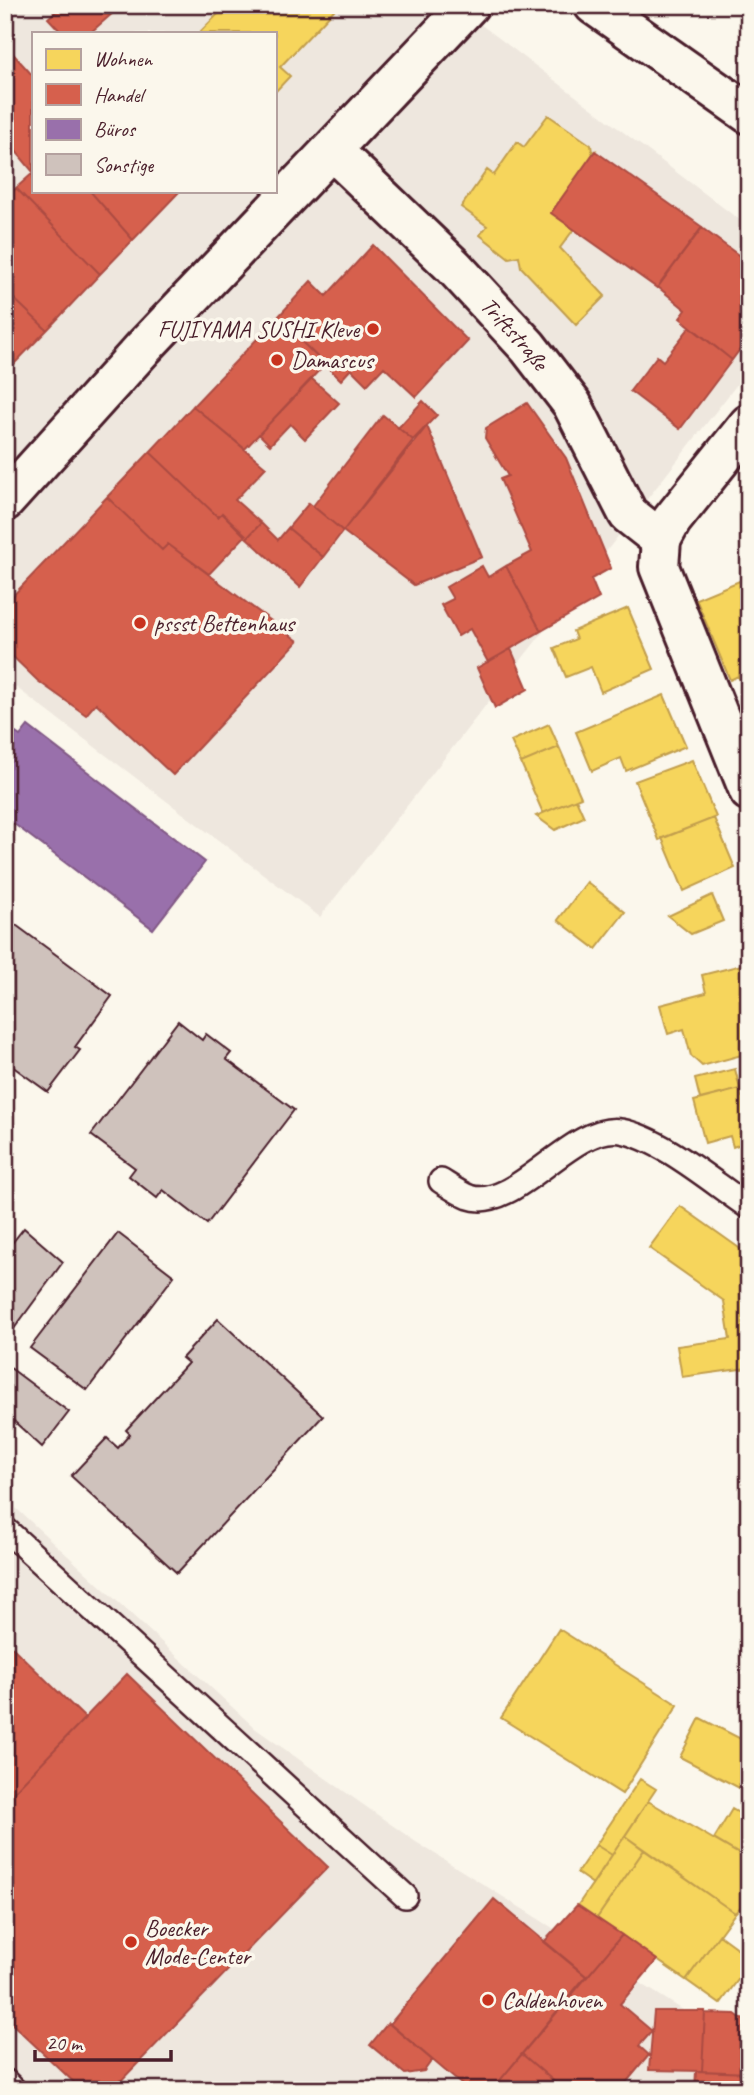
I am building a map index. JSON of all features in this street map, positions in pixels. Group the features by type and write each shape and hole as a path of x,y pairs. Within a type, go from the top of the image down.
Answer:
{"street":[{"path":"5,501 144,347 469,5"},
{"path":"594,5 749,114"},
{"name":"Triftstraße","path":"332,150 454,267 528,346 572,404 628,514 661,540"},
{"path":"749,424 672,520 661,540 659,567 749,791"}],"lane":[{"path":"440,1181 471,1198 504,1194 588,1136 619,1131 657,1145 749,1207"},
{"path":"5,1529 405,1896"},
{"path":"5,2081 14,2090"}],"shaded area":[{"path":"5,5 455,5 749,227 749,369 320,917 5,679"},
{"path":"5,1498 256,1729 416,1842 718,2032 749,2036 749,2090 5,2090"}],"building: Wohnen":[{"path":"214,5 329,5 334,10 280,67 290,76 276,91 276,32 200,32 220,12"},
{"path":"548,115 591,145 592,152 595,151 551,213 574,229 560,248 605,296 576,325 521,267 519,256 509,258 480,235 487,226 461,207 487,170 494,175 517,142 524,147"},
{"path":"749,577 749,671 730,680 696,599"},
{"path":"628,608 654,669 601,692 591,667 566,677 554,648 576,639 573,631"},
{"path":"749,671 749,702 738,675"},
{"path":"664,695 686,746 626,771 621,758 592,771 576,732"},
{"path":"549,724 559,747 521,763 511,741"},
{"path":"559,747 581,797 543,813 521,763"},
{"path":"692,760 716,817 659,840 635,781"},
{"path":"576,799 584,817 555,830 536,816"},
{"path":"714,818 735,868 684,891 662,838"},
{"path":"587,882 625,912 596,949 558,920"},
{"path":"712,895 723,921 691,934 668,916"},
{"path":"749,963 749,1053 702,1066 691,1056 684,1029 668,1034 660,1005 706,993 702,975"},
{"path":"735,1069 740,1089 700,1099 695,1079"},
{"path":"740,1089 742,1097 749,1095 749,1141 733,1147 730,1136 705,1143 694,1101"},
{"path":"680,1206 749,1255 749,1375 748,1368 682,1377 677,1346 730,1339 724,1301 649,1248"},
{"path":"559,1629 678,1705 622,1794 501,1718"},
{"path":"700,1718 749,1743 749,1793 680,1757"},
{"path":"640,1779 656,1789 612,1855 596,1845"},
{"path":"648,1801 749,1860 749,1898 735,1913 625,1836"},
{"path":"732,1809 749,1819 746,1858 714,1839"},
{"path":"625,1836 644,1850 597,1918 578,1905"},
{"path":"596,1845 612,1855 593,1884 577,1873"},
{"path":"644,1850 735,1913 686,1980 597,1918"},
{"path":"719,1935 749,1957 749,1965 720,2004 686,1980"}],"building: Handel":[{"path":"63,5 122,5 91,32 61,32 48,18"},
{"path":"6,46 32,75 32,171 5,138"},
{"path":"595,151 702,227 657,288 551,213"},
{"path":"32,174 32,192 91,192 133,240 100,274 16,188"},
{"path":"16,188 100,274 47,330 5,290 5,200"},
{"path":"91,192 179,192 133,240"},
{"path":"702,228 749,263 749,337 732,360 680,318 686,310 658,287"},
{"name":"FUJIYAMA SUSHI Kleve","path":"373,245 468,341 416,397 384,367 367,385 351,369 341,380 277,318 311,281 326,296"},
{"path":"5,290 47,330 14,364 5,355"},
{"path":"277,318 325,364 245,449 193,406"},
{"path":"690,327 732,360 680,429 630,391 657,356 663,361"},
{"path":"312,379 339,403 305,439 290,424 270,445 259,434"},
{"path":"423,401 437,415 413,440 398,428"},
{"path":"527,403 566,458 611,568 591,579 599,598 541,631 506,566 532,552 500,479 508,476 485,438 486,428"},
{"path":"193,406 266,467 235,500 261,523 247,538 222,513 218,517 150,452"},
{"path":"383,415 413,440 343,531 313,506"},
{"path":"427,426 482,557 414,585 343,531"},
{"path":"150,452 218,517 222,513 246,535 209,574 168,544 162,550 107,497"},
{"name":"pssst Bettenhaus","path":"107,497 162,550 168,544 298,641 173,775 96,703 86,715 38,681 5,649 5,604"},
{"path":"309,503 343,531 323,557 288,528"},
{"path":"261,523 278,540 288,528 323,557 300,587 247,538"},
{"path":"482,566 488,577 506,566 541,631 488,662 470,629 458,636 441,605 453,599 446,587"},
{"path":"511,649 528,689 495,708 477,668"},
{"path":"11,1646 85,1718 5,1801 5,1652"},
{"name":"Boecker Mode-Center","path":"127,1674 328,1867 112,2090 82,2090 5,2017 5,1801"},
{"name":"Caldenhoven","path":"494,1899 586,1976 492,2090 468,2090 390,2024"},
{"path":"577,1905 622,1935 587,1977 544,1942"},
{"path":"622,1935 657,1960 620,2004 652,2031 639,2046 649,2055 620,2090 564,2090 522,2054"},
{"path":"654,2011 705,2011 702,2071 649,2070"},
{"path":"705,2013 735,2014 749,2024 749,2073 702,2071"},
{"path":"388,2023 432,2060 424,2071 405,2074 370,2045"},
{"path":"522,2054 564,2090 492,2090"},
{"path":"696,2071 749,2073 749,2090 695,2090"}],"building: Büros":[{"path":"5,725 20,736 28,726 205,862 153,929 5,817"}],"building: Sonstige":[{"path":"5,917 112,996 75,1047 80,1050 48,1092 5,1061"},
{"path":"178,1021 202,1040 206,1034 231,1053 226,1059 294,1110 207,1224 163,1190 157,1198 129,1176 135,1168 91,1135"},
{"path":"24,1228 63,1262 5,1341 5,1252"},
{"path":"118,1233 174,1276 87,1390 30,1348"},
{"path":"218,1319 323,1416 177,1573 71,1476 107,1438 118,1448 130,1434 126,1430 188,1363 182,1358"},
{"path":"5,1364 69,1412 42,1447 5,1413"}],"place":[{"name":"FUJIYAMA SUSHI Kleve","path":"373,329"},
{"name":"Damascus","path":"277,360"},
{"name":"pssst Bettenhaus","path":"140,623"},
{"name":"Boecker Mode-Center","path":"131,1942"},
{"name":"Caldenhoven","path":"488,2000"}]}
